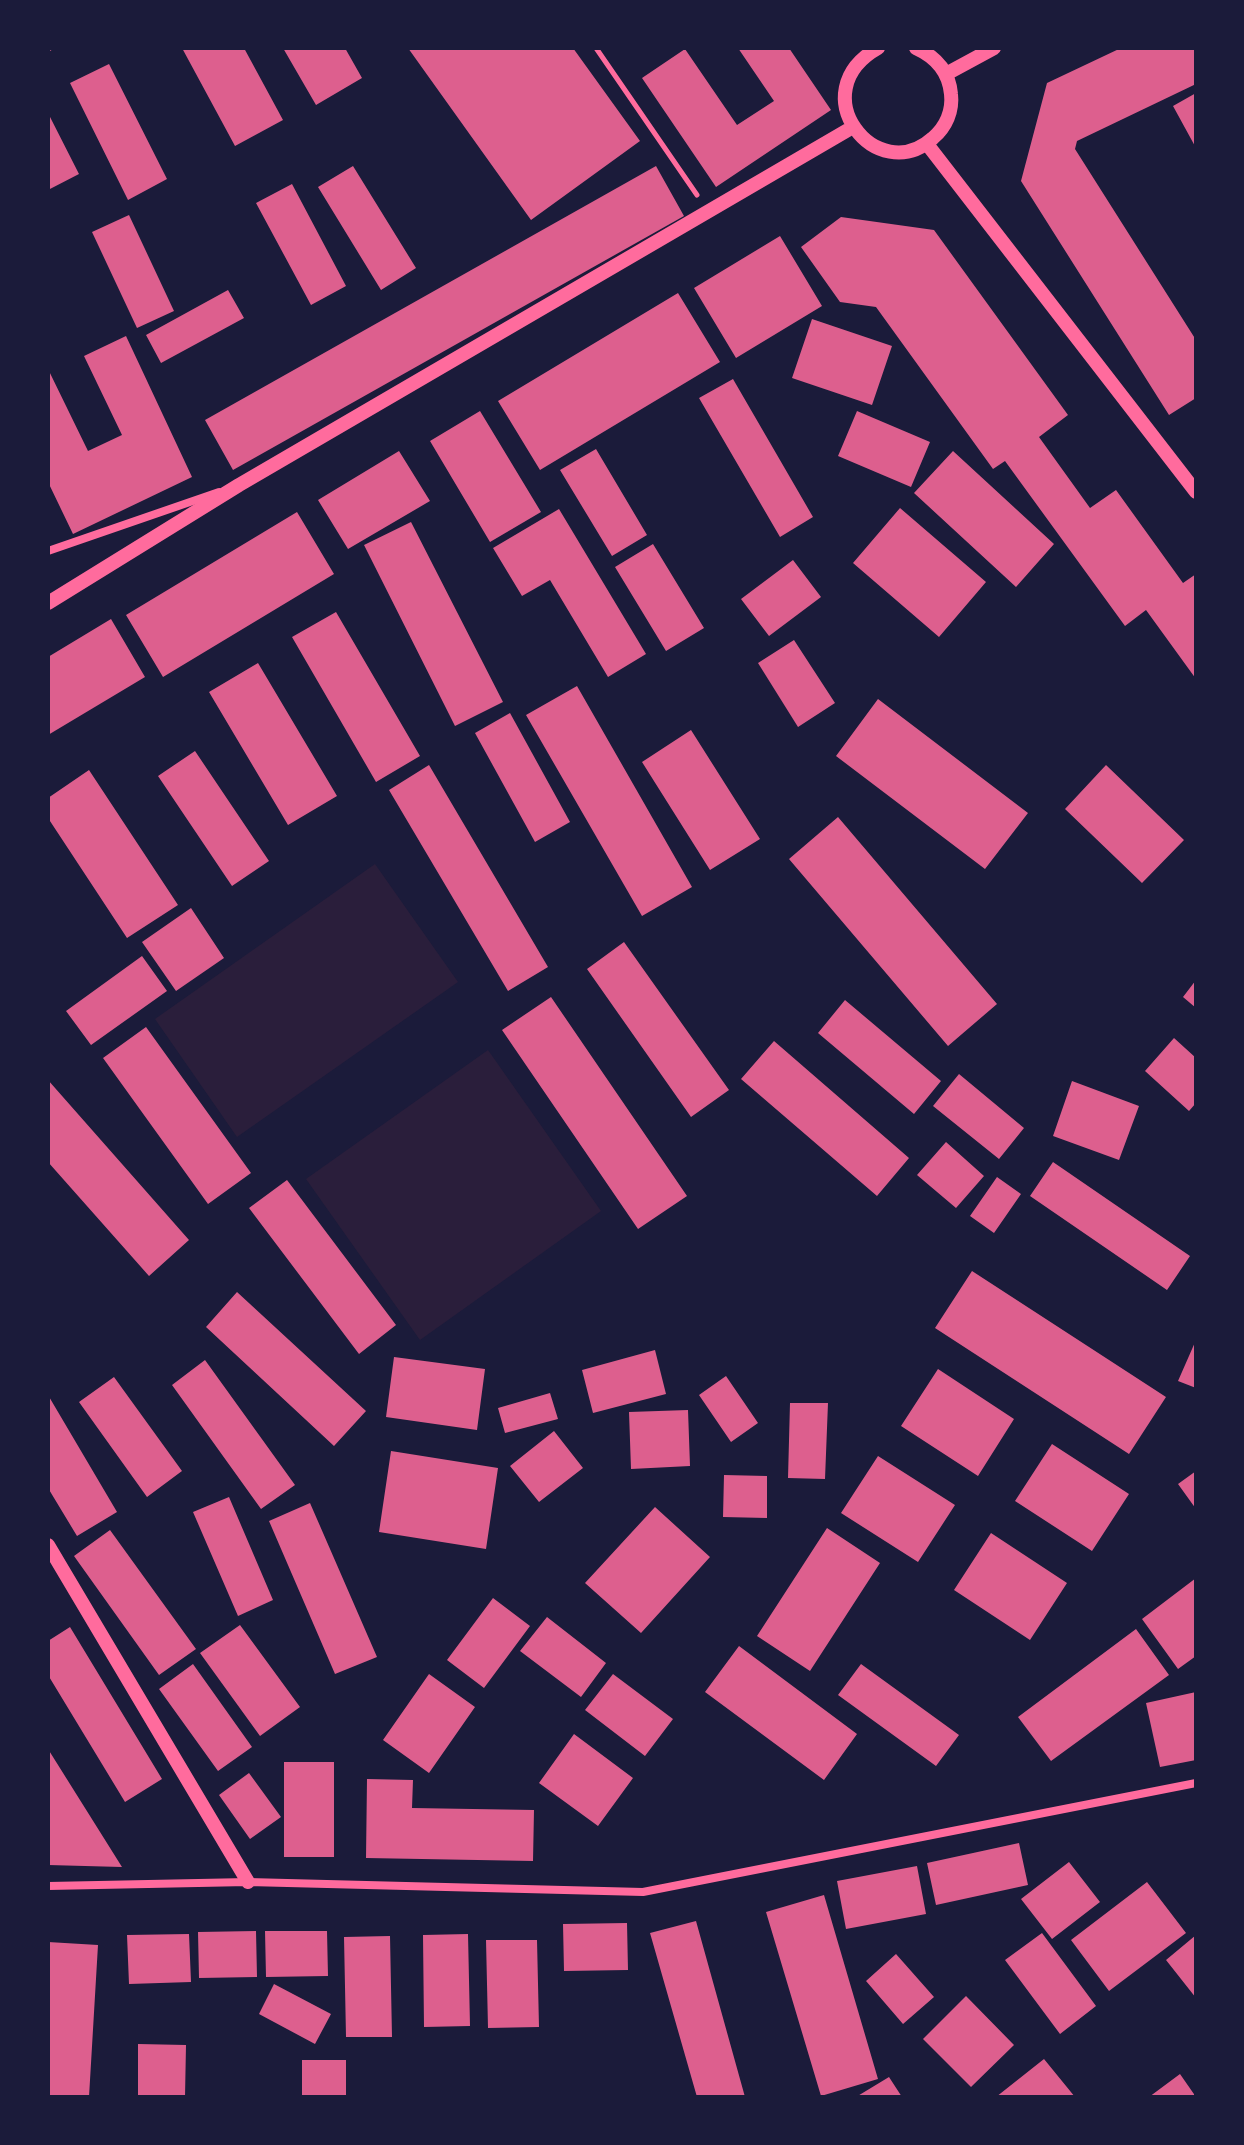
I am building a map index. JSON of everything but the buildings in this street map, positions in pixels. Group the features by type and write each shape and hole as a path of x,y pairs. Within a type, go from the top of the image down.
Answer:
{"street":[{"path":"871,50 851,71 845,88 845,105 853,127 875,147 892,152 911,151 927,144 940,132 950,114 952,99 946,74 934,59 916,48"},
{"path":"946,74 994,48"},
{"path":"48,603 239,485 853,127"},
{"path":"927,144 1196,492"},
{"path":"48,551 239,485"},
{"path":"48,1545 248,1882"},
{"path":"48,1886 248,1882 643,1892 1196,1783"}],"path":[{"path":"596,48 707,212"}],"shaded area":[{"path":"375,864 458,982 237,1137 155,1019"},
{"path":"488,1050 601,1211 420,1340 306,1179"}]}
